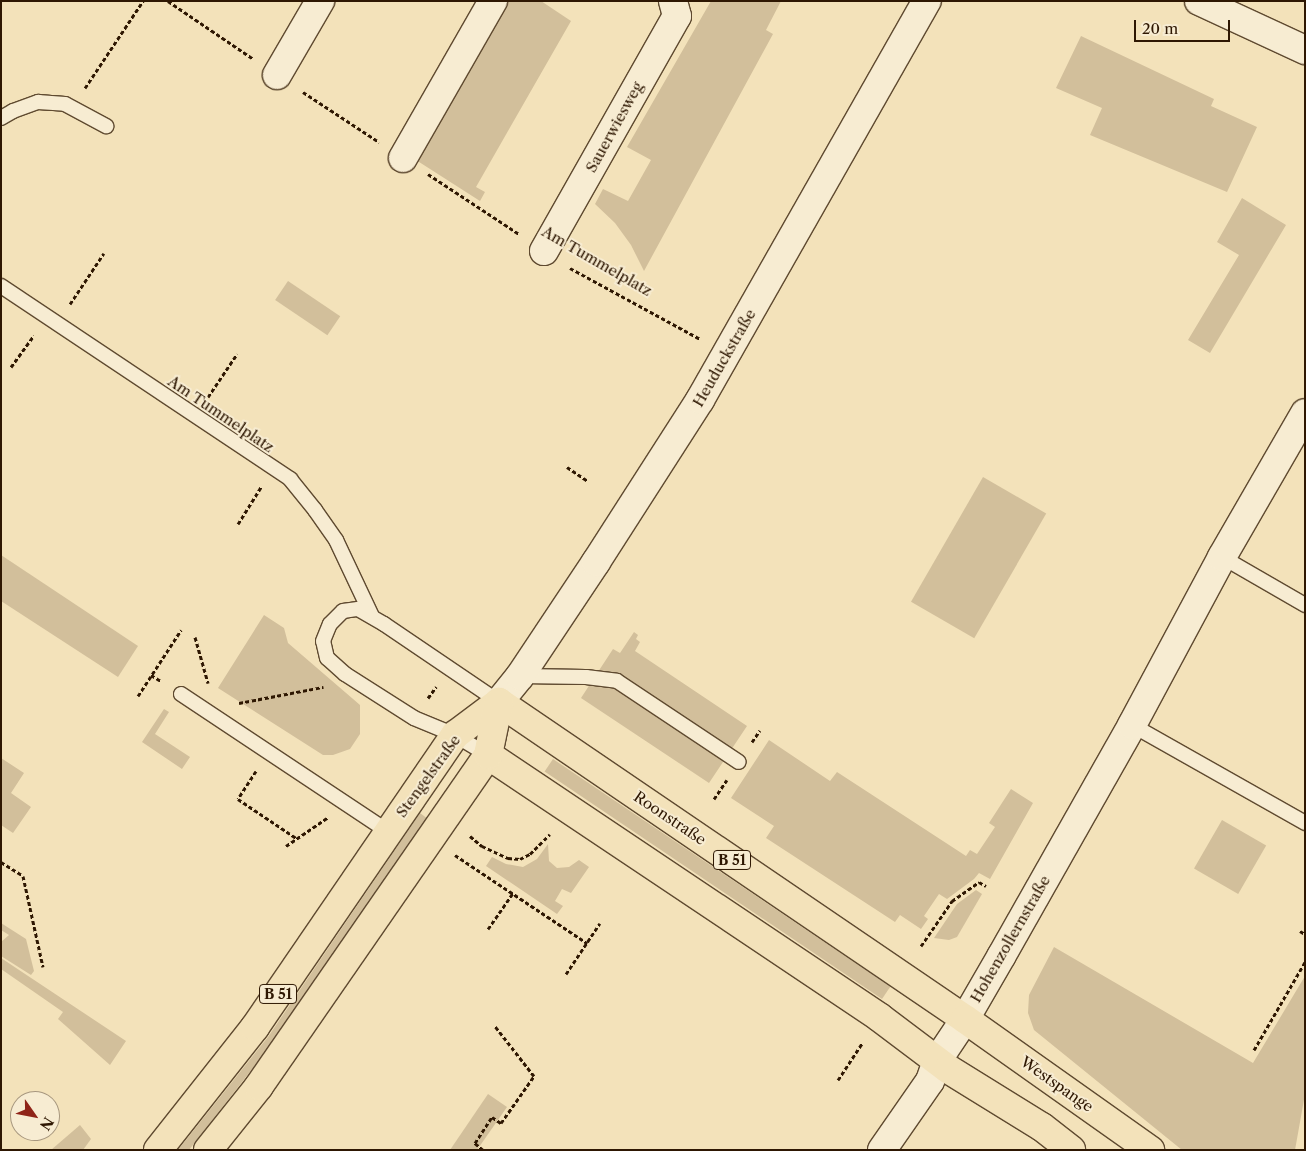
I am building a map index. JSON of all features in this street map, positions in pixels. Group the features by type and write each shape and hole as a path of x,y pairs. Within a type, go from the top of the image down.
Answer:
{"main road":[{"name":"Stengelstraße","path":"158,1150 255,1028 455,735 499,702"},
{"name":"B 51","path":"208,1150 259,1086 488,755 499,702"},
{"name":"Roonstraße","path":"499,702 965,1018"},
{"path":"488,755 854,1000 937,1061 1042,1127 1071,1150"},
{"name":"Westspange","path":"965,1018 1150,1150"}],"street":[{"path":"277,75 320,1"},
{"path":"403,158 493,1"},
{"name":"Sauerwiesweg","path":"544,251 677,16 674,1"},
{"name":"Heuduckstraße","path":"499,702 520,676 616,532 727,354 927,1"},
{"path":"1200,1 1305,50"},
{"name":"Hohenzollernstraße","path":"882,1150 930,1081 937,1061 965,1018 1023,917 1132,725 1222,557 1305,413"}],"lane":[{"path":"1,118 13,110 38,102 65,104 106,126"},
{"name":"Am Tummelplatz","path":"1,286 290,479 336,540 372,616"},
{"path":"1222,557 1305,606"},
{"path":"488,755 455,735 414,718 345,674 327,658 323,641 330,624 343,611 358,609 372,616 499,702"},
{"path":"520,676 586,677 617,681 739,762"},
{"path":"181,694 388,832"},
{"path":"1132,725 1305,823"}],"path":[{"path":"72,108 143,1"},
{"path":"168,1 254,59"},
{"name":"Am Tummelplatz","path":"303,92 565,265 727,354"},
{"path":"11,367 52,320 104,253"},
{"path":"195,416 238,354"},
{"path":"238,524 274,468"},
{"path":"567,468 588,481"},
{"path":"138,696 182,630"},
{"path":"195,637 209,687"},
{"path":"233,704 324,687 345,674"},
{"path":"424,705 438,683"},
{"path":"269,752 238,800 296,838"},
{"path":"286,846 335,813"},
{"path":"467,833 482,846 508,858 520,859 530,854 554,830"},
{"path":"453,853 587,943"},
{"path":"1,862 23,876 43,967"},
{"path":"921,946 952,902 978,882 986,886"},
{"path":"488,929 513,893"},
{"path":"566,974 600,923"},
{"path":"1300,931 1305,934"},
{"path":"1254,1050 1305,962"},
{"path":"483,1150 475,1144 492,1117 501,1123 534,1076 494,1026"},
{"path":"838,1080 866,1038"}],"shaded area":[{"path":"507,1 541,1 571,21 476,187 485,192 480,201 416,160"},
{"path":"711,1 781,1 766,30 773,34 644,271 631,245 615,223 595,204 603,189 628,201 651,160 627,147"},
{"path":"1081,36 1214,99 1211,106 1257,127 1227,192 1090,135 1102,108 1056,88"},
{"path":"1242,198 1286,225 1210,353 1188,340 1239,255 1217,242"},
{"path":"288,281 340,316 327,335 275,300"},
{"path":"983,477 1046,514 974,638 911,602"},
{"path":"1,555 138,646 118,677 1,601"},
{"path":"264,615 284,628 288,643 360,705 360,734 350,749 333,755 323,755 218,688"},
{"path":"634,632 638,635 636,639 640,642 635,651 747,726 709,783 581,698 613,649 620,653"},
{"path":"164,709 169,712 155,734 190,757 182,769 142,742"},
{"path":"769,740 830,781 837,772 966,856 970,850 977,854 995,827 989,823 1011,789 1033,803 990,879 979,873 974,879 947,899 939,894 924,916 928,919 921,929 900,915 895,922 766,838 774,826 731,798"},
{"path":"1,758 24,773 11,793 31,807 13,833 1,825"},
{"path":"553,759 890,987 882,999 545,771"},
{"path":"420,813 428,819 274,1041 189,1150 178,1150 268,1037"},
{"path":"1222,820 1266,846 1238,894 1194,868"},
{"path":"548,844 549,861 557,868 569,867 579,860 589,867 571,893 562,889 555,901 563,906 557,914 486,866 492,857 506,864 523,867 537,859"},
{"path":"976,890 982,894 957,937 949,940 934,938 957,904"},
{"path":"1,923 26,939 34,971 31,975 1,956 1,942 9,935 1,930"},
{"path":"1054,947 1253,1063 1305,976 1305,1094 1295,1150 1182,1150 1034,1030 1028,1013 1029,995"},
{"path":"1,958 126,1041 110,1065 58,1019 63,1012 1,969"},
{"path":"488,1094 507,1107 477,1150 450,1150"},
{"path":"80,1125 91,1139 83,1150 51,1150"}]}
